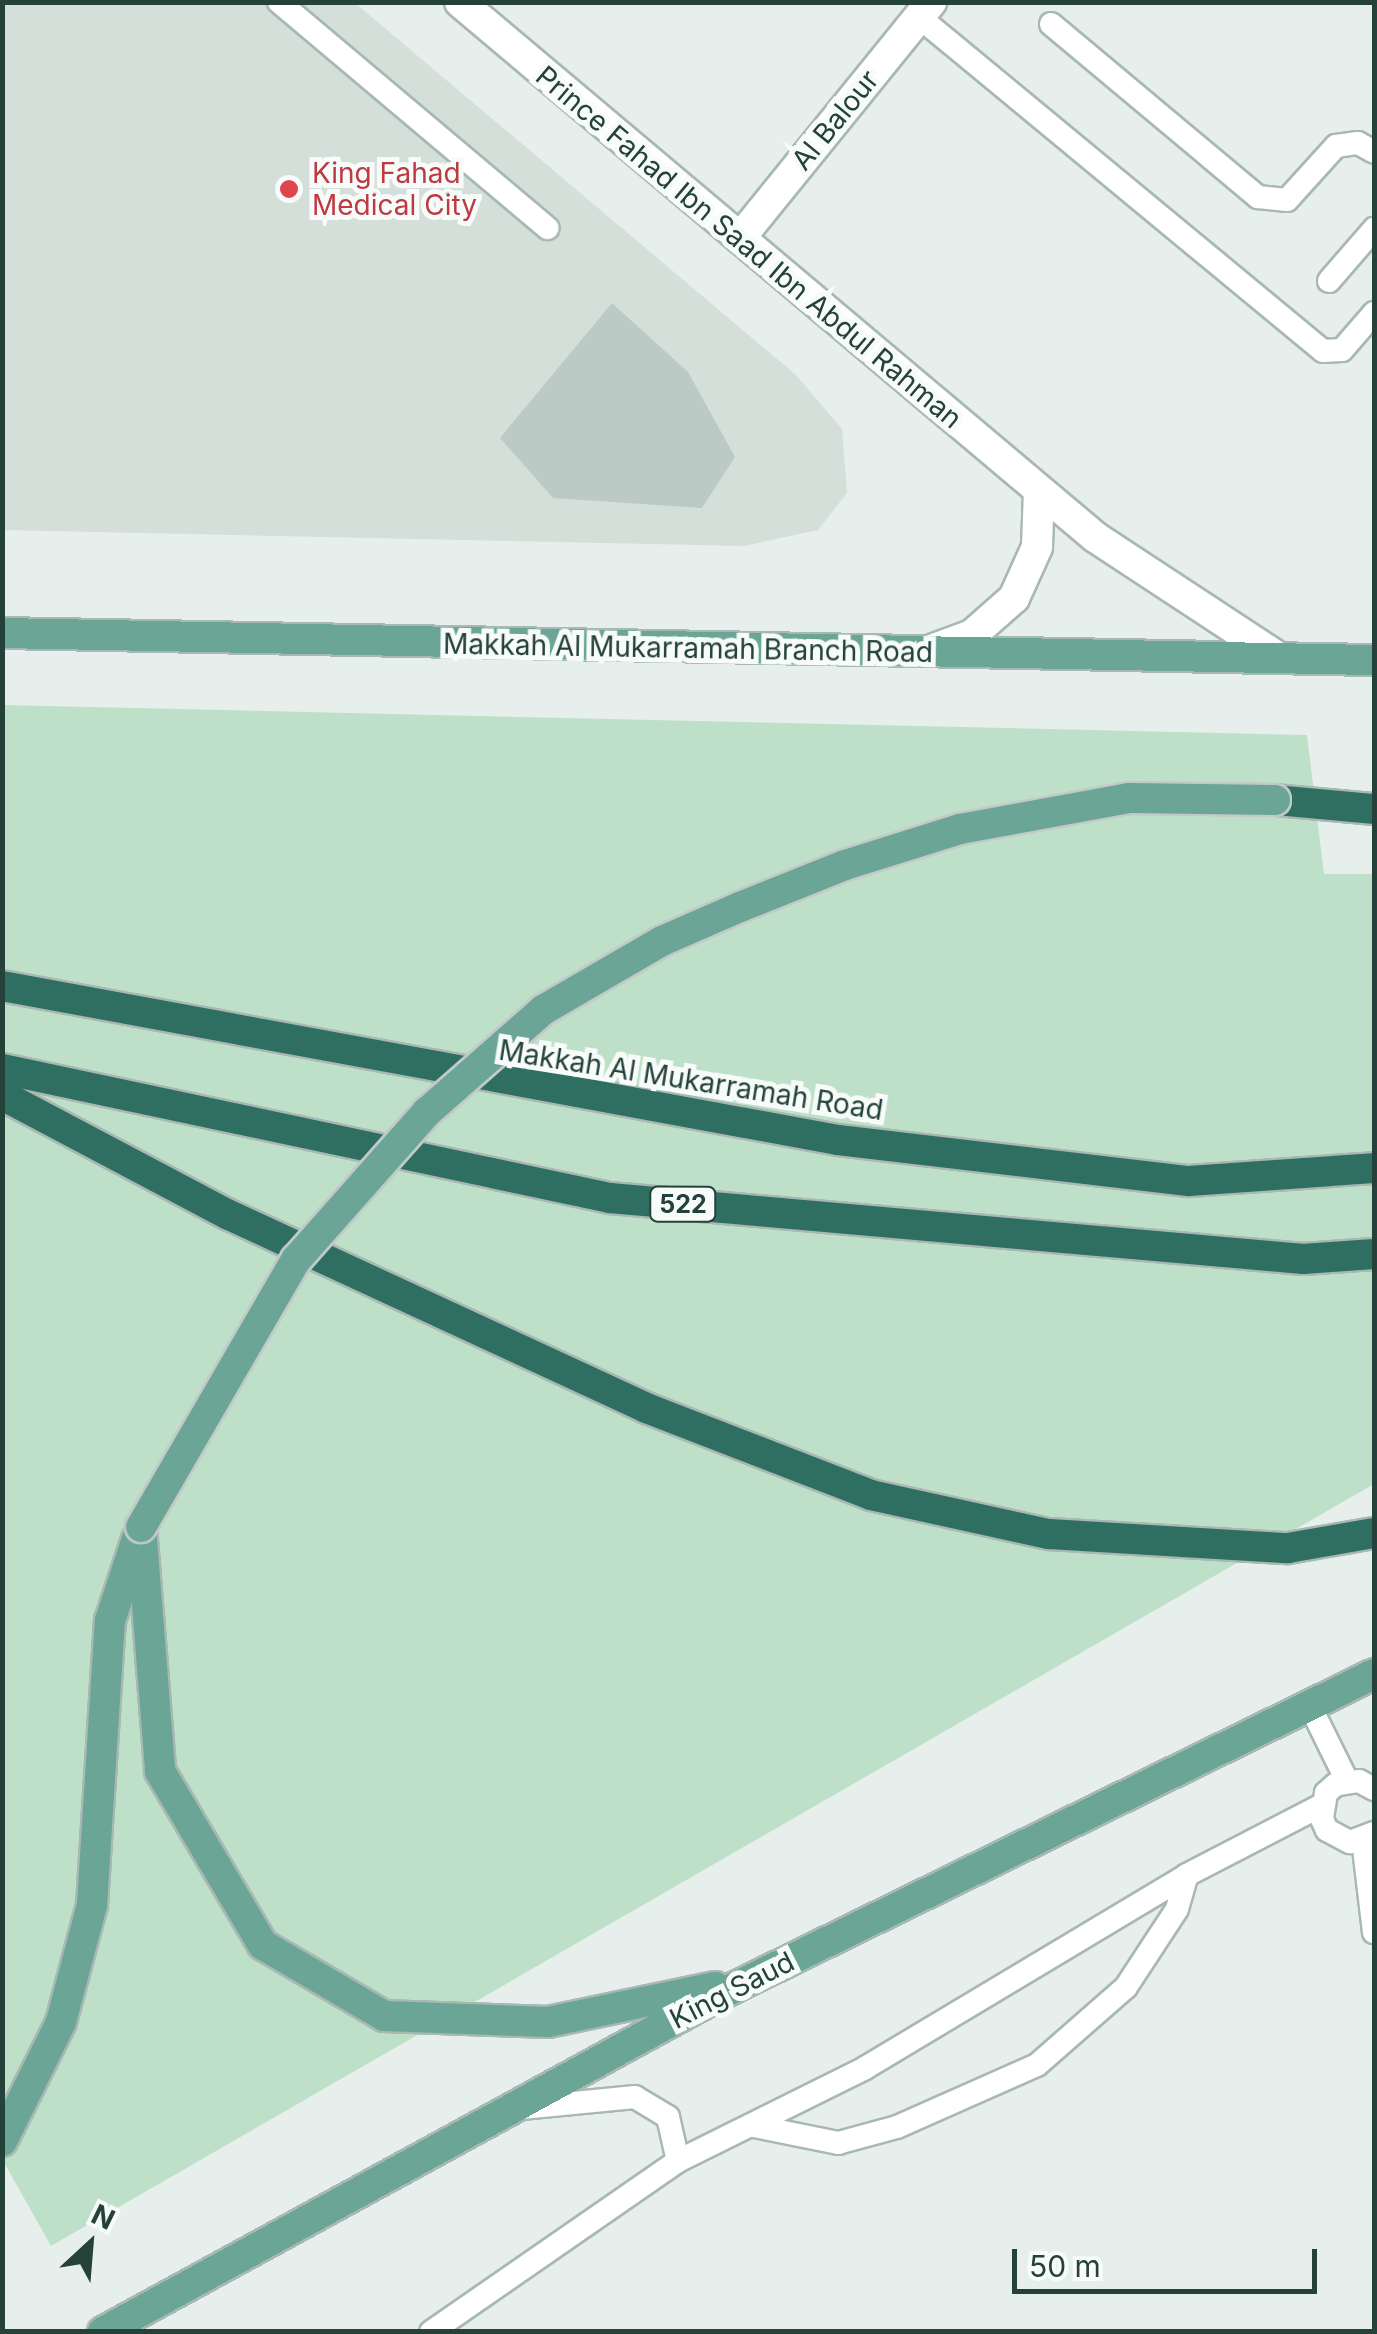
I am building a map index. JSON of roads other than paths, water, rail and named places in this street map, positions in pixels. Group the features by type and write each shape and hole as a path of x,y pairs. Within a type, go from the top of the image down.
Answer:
{"highway":[{"path":"1275,800 1374,809"},
{"name":"Makkah Al Mukarramah Road","path":"2,986 838,1140 1189,1181 1374,1168"},
{"name":"522","path":"2,1068 610,1198 1302,1259 1374,1254"},
{"path":"2,1095 228,1215 646,1408 871,1495 1048,1534 1288,1548 1374,1533"}],"main road":[{"name":"Makkah Al Mukarramah Branch Road","path":"2,633 1374,660"},
{"path":"2,2141 61,2022 92,1905 110,1621 141,1527 296,1260 426,1112 543,1010 694,927 845,865 960,829 1130,798 1275,800 1374,796"},
{"path":"141,1527 160,1772 263,1945 384,2016 548,2022 748,1980"},
{"name":"King Saud","path":"103,2332 748,1980 1374,1674"}],"street":[{"name":"Prince Fahad Ibn Saad Ibn Abdul Rahman","path":"460,2 1039,491 1154,580 1278,657"},
{"name":"Al Balour","path":"740,238 925,10"},
{"path":"919,653 972,635 1014,598 1037,547 1039,491"}],"lane":[{"path":"279,2 547,228"},
{"path":"925,10 1323,351 1342,350 1374,313"},
{"path":"1051,24 1258,197 1287,200 1336,146 1358,143 1374,152"},
{"path":"1329,281 1374,228"},
{"path":"1310,1706 1347,1780 1374,1789"},
{"path":"1347,1780 1326,1793 1322,1805 1328,1830 1350,1842 1369,1837 1374,1932"},
{"path":"431,2332 678,2161 865,2068 1187,1875 1322,1805"},
{"path":"754,2126 838,2144 896,2127 1038,2065 1126,1987 1177,1909 1187,1875"},
{"path":"509,2110 634,2097 668,2117 678,2161"}],"place":[{"name":"King Fahad Medical City","path":"289,189"}]}
